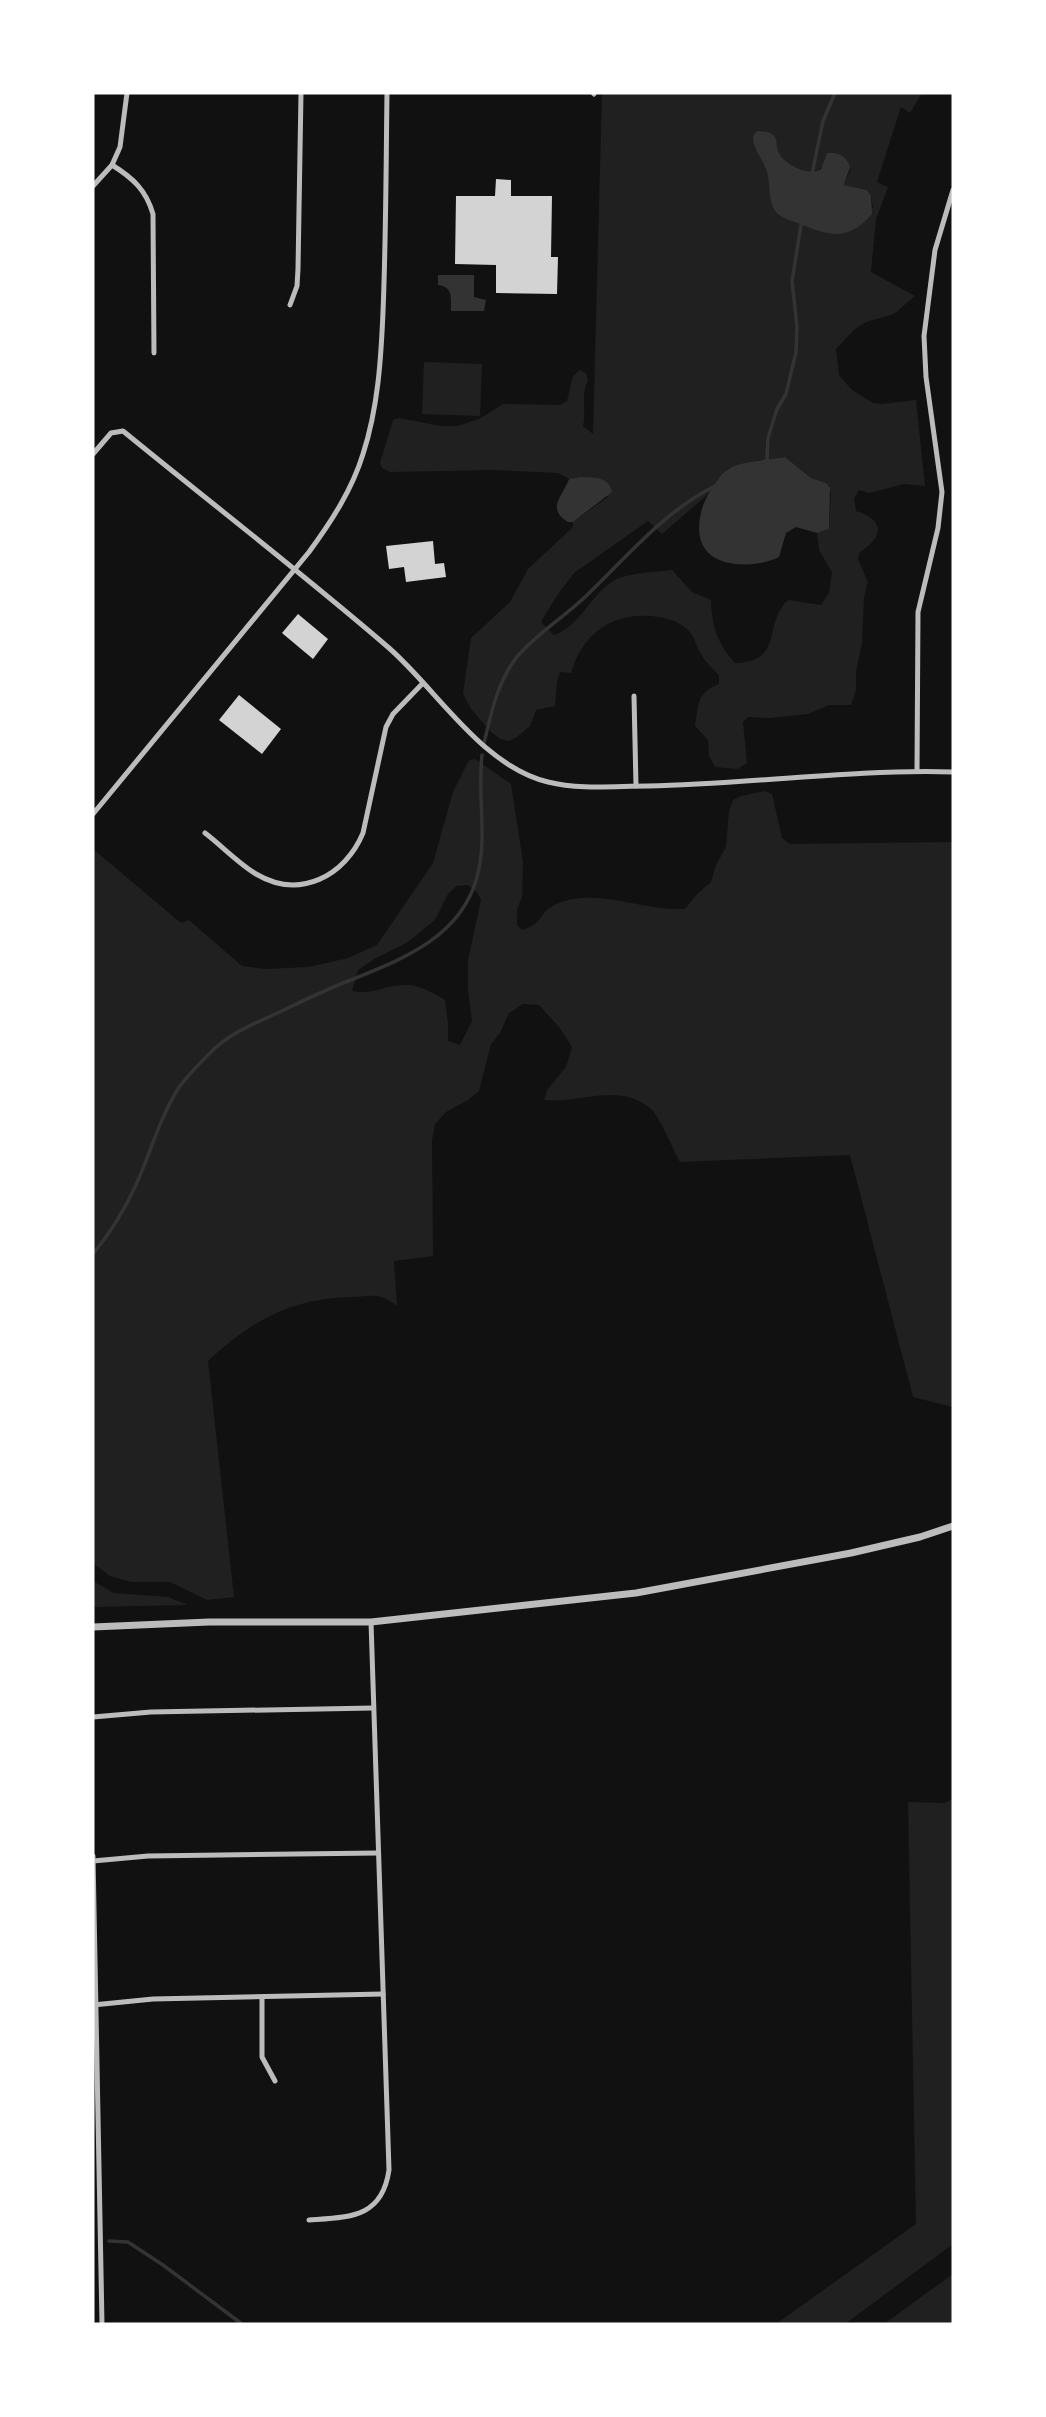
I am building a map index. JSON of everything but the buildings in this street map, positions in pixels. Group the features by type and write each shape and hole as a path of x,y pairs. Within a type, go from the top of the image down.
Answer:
{"street":[{"path":"93,186 112,164 123,135 127,93"},
{"path":"290,305 298,269 301,93"},
{"path":"93,814 323,534 347,491 363,454 379,374 385,275 387,93"},
{"path":"112,164 137,183 148,199 153,214 154,354"},
{"path":"917,771 918,612 937,528 942,492 926,377 924,336 935,250 953,190"},
{"path":"93,454 111,433 123,431 390,649 489,751 522,773 573,787 696,785 839,773 953,772"},
{"path":"205,833 255,873 275,881 302,884 337,870 351,856 362,833 386,727 398,708 424,683"},
{"path":"634,696 636,786"},
{"path":"93,1627 209,1622 370,1622 636,1593 862,1551 953,1526"},
{"path":"310,2220 344,2218 361,2213 378,2201 387,2182 389,2150 370,1622"},
{"path":"93,1717 150,1712 373,1708"},
{"path":"93,1861 148,1856 377,1853"},
{"path":"93,1856 102,2324"},
{"path":"94,2005 153,1999 383,1994"},
{"path":"262,1997 262,2057 275,2081"}],"shaded area":[{"path":"602,93 922,93 910,113 901,107 877,182 888,187 876,219 871,272 915,296 894,314 866,322 855,329 836,349 839,375 852,390 873,403 916,400 925,486 904,484 869,493 859,490 854,499 856,511 872,519 878,529 874,541 860,552 858,559 868,582 864,597 856,690 851,705 829,705 808,714 748,717 743,722 747,763 738,769 715,767 709,756 708,740 695,726 700,700 706,692 719,684 719,675 705,660 693,636 685,627 659,617 629,617 603,627 584,646 571,673 560,672 555,706 536,710 530,726 509,741 500,739 491,732 471,709 463,694 471,638 510,602 528,569 573,527 573,522 608,497 581,477 569,479 558,473 493,470 390,472 382,468 380,463 393,420 399,418 441,426 458,426 481,418 503,404 560,405 567,401 573,376 580,370 586,373 588,380 584,392 583,426 593,434","holes":["832,153 845,158 850,170 844,185 867,190 873,208 802,169 808,172 818,171 825,157","785,457 811,478 826,483 831,493 829,529 817,533 819,550 832,572 829,593 821,605 788,600 780,610 767,649 761,656 751,661 735,663 717,634 711,600 692,592 672,570 618,578 605,587 571,625 554,635 541,622 574,573 648,521 662,534 706,496 727,469 755,461"]},
{"path":"757,131 773,135 777,149 785,161 804,171 821,169 827,153 844,157 850,167 844,185 867,190 871,196 872,214 856,228 840,234 823,232 780,216 772,205 767,172 755,146 753,136"},
{"path":"438,275 474,275 474,297 486,300 484,311 451,311 449,290 438,285"},
{"path":"424,362 482,364 480,416 422,414"},
{"path":"785,457 811,478 826,483 830,488 829,529 817,533 796,527 786,533 779,557 764,562 736,564 712,556 701,541 699,522 708,494 721,475 739,465"},
{"path":"581,477 604,480 612,492 573,522 568,522 558,512 558,501 569,479"},
{"path":"475,759 511,784 523,862 522,897 517,909 517,925 522,930 535,924 551,907 583,898 685,909 711,882 716,865 726,847 729,811 733,800 764,791 772,794 782,838 790,844 953,842 953,1407 913,1397 850,1155 680,1162 655,1113 639,1101 613,1095 544,1100 547,1090 566,1067 572,1047 559,1027 539,1005 523,1004 509,1013 500,1033 491,1044 479,1091 446,1112 435,1124 432,1140 433,1256 394,1261 397,1306 381,1297 371,1296 330,1298 291,1307 240,1334 208,1361 234,1597 207,1600 170,1582 131,1582 110,1576 93,1563 93,849 181,923 189,920 242,966 265,969 309,967 348,958 377,945 433,863 453,792 469,760","holes":["468,885 477,892 481,900 468,960 472,1021 460,1045 448,1041 445,1000 430,991 408,985 366,992 352,991 358,970 408,942 435,920 448,894 456,886"]},
{"path":"93,1581 114,1593 168,1597 188,1605 93,1607"},
{"path":"953,1799 953,2244 845,2324 776,2324 916,2224 908,1802 944,1803"},
{"path":"953,2274 953,2324 884,2324"}],"waterway":[{"path":"812,174 823,121 835,93"},
{"path":"763,462 767,460 768,438 777,409 786,394 796,352 797,327 792,281 802,219"},
{"path":"484,743 499,688 516,658 585,597 662,522 715,486"},
{"path":"93,1254 131,1196 165,1112 178,1089 217,1047 256,1023 410,954 428,943 458,915 469,898 480,862 482,755"},
{"path":"109,2241 128,2242 242,2324"}]}
